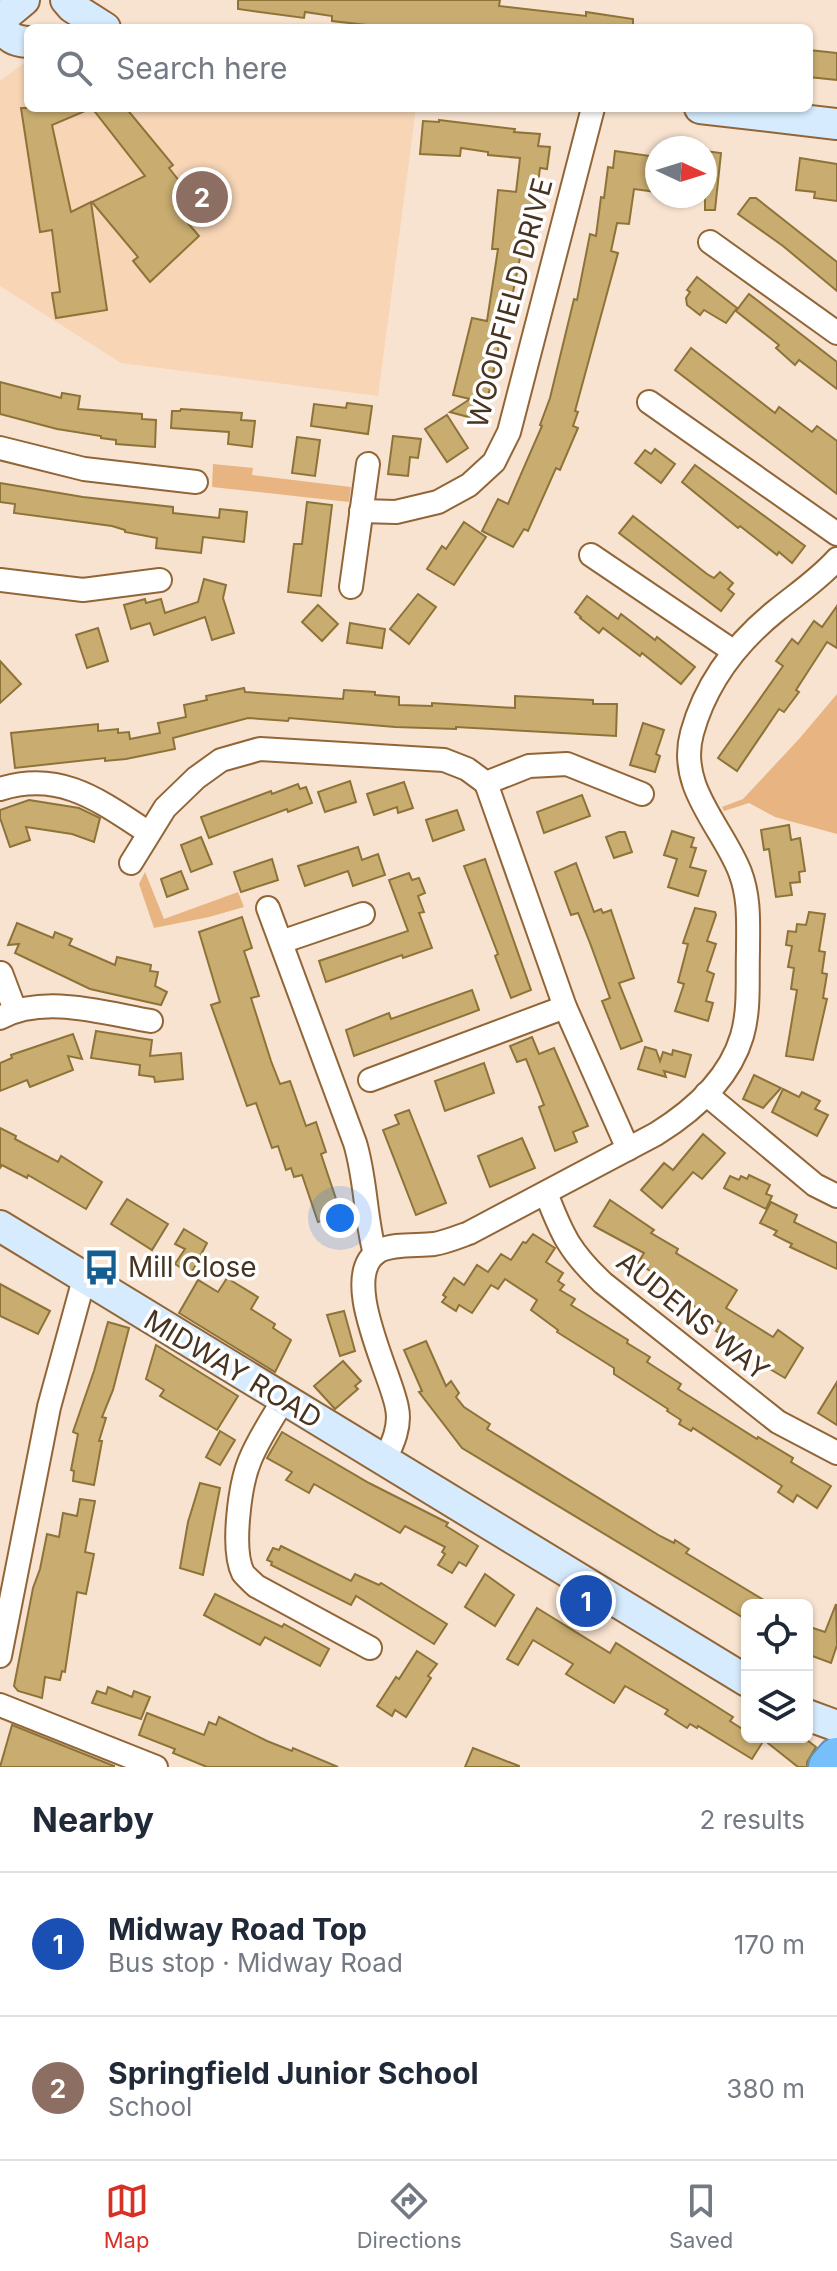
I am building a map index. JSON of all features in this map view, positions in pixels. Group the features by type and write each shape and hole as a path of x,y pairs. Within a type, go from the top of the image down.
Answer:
{"highway":[{"path":"829,1767 837,1758"}],"main road":[{"path":"65,12 95,24"},
{"path":"0,61 12,24"},
{"path":"734,112 837,124"},
{"name":"MIDWAY ROAD","path":"0,1226 741,1677"},
{"path":"813,1717 837,1726"}],"street":[{"name":"WOODFIELD DRIVE","path":"361,511 396,512 438,502 469,485 494,462 509,432 592,112"},
{"path":"710,242 837,333"},
{"path":"649,402 837,534"},
{"path":"0,448 84,469 196,482"},
{"path":"351,587 368,464"},
{"path":"591,555 733,651"},
{"path":"384,1462 398,1427 397,1409 367,1315 368,1263 375,1254 386,1248 437,1244 469,1233 681,1118 726,1072 743,1036 748,908 741,874 730,849 689,776 691,736 720,669 733,651 837,559"},
{"path":"0,580 83,590 160,580"},
{"path":"131,863 165,808 196,778 221,760 260,749 444,760 467,769 486,783 565,1007 628,1149"},
{"path":"486,783 529,766 567,764 642,794"},
{"path":"0,789 38,784 66,787 96,798 149,833"},
{"path":"268,908 364,1171 370,1235 375,1254"},
{"path":"281,942 363,914"},
{"path":"1,973 8,1014 72,1008 151,1021"},
{"path":"370,1080 565,1007"},
{"path":"397,1071 405,1092"},
{"path":"706,1094 815,1185 837,1196"},
{"name":"AUDENS WAY","path":"546,1193 561,1231 577,1259 603,1283 778,1422 837,1453"},
{"path":"0,1656 49,1407 84,1279"},
{"path":"284,1399 248,1463 238,1525 243,1573 256,1586 370,1648"},
{"path":"0,1705 156,1767"}],"shaded area":[{"path":"24,63 24,112 415,112 378,396 121,363 0,286 0,81"},
{"path":"213,464 253,468 252,475 351,487 349,502 212,487"},
{"path":"837,694 837,834 775,817 749,803 724,811 722,807 743,799"},
{"path":"145,872 164,919 238,892 244,907 154,928 139,884"}],"building":[{"path":"238,0 500,0 499,6 586,16 586,12 633,19 633,24 358,24 332,21 332,16 305,12 304,18 238,9"},
{"path":"813,50 837,53 837,80 813,77"},
{"path":"21,108 24,112 83,112 52,125 71,212 91,202 107,310 56,318 52,293 60,292 52,230 40,232"},
{"path":"95,112 129,112 173,165 169,168 191,196 184,202 190,208 181,215 199,236 150,282 133,261 138,257 92,202 145,176"},
{"path":"439,120 540,134 538,146 550,147 547,169 540,168 529,254 521,253 483,421 450,412 470,399 453,395 472,318 487,321 498,249 492,249 498,190 516,192 520,158 461,148 460,156 420,154 423,121"},
{"path":"615,151 645,155 645,190 634,189 629,224 617,223 611,251 618,253 575,411 578,412 573,426 578,428 528,531 524,529 513,547 482,531 498,499 508,504 542,426 574,299 577,300 590,234 596,236 608,167 613,168"},
{"path":"717,152 721,153 717,191"},
{"path":"800,158 837,164 837,201 814,198 815,192 796,190"},
{"path":"750,198 756,198 837,262 837,291 738,214"},
{"path":"697,277 737,308 726,323 704,310 700,315 687,305 686,298 690,292 687,290"},
{"path":"749,294 837,362 837,389 799,360 795,365 776,348 779,345 736,311"},
{"path":"691,348 775,413 779,407 812,432 817,426 837,441 837,494 675,370"},
{"path":"0,382 61,398 62,393 80,396 78,409 142,414 142,419 156,420 155,447 116,444 116,440 101,436 57,429 0,414"},
{"path":"347,403 372,406 368,434 311,426 314,404 346,408"},
{"path":"172,411 242,413 241,420 255,421 252,447 228,444 229,432 171,428"},
{"path":"447,415 468,448 447,462 425,429"},
{"path":"393,436 421,439 418,458 410,457 408,476 388,474"},
{"path":"297,437 320,440 315,476 292,473"},
{"path":"655,449 675,464 661,483 635,463 645,450 651,454"},
{"path":"695,465 805,546 792,563 740,526 738,528 682,482"},
{"path":"0,483 83,497 173,507 173,513 219,518 220,509 247,512 244,542 203,537 201,553 156,548 157,538 125,532 112,526 14,513 15,504 0,502"},
{"path":"307,502 332,505 321,596 288,592 294,544 302,544"},
{"path":"633,516 707,574 714,578 720,572 733,583 728,589 734,594 721,611 619,533"},
{"path":"464,522 486,537 454,585 427,569 442,546 446,549"},
{"path":"204,579 226,585 223,598 234,633 212,640 205,617 154,635 150,623 131,629 124,605 145,599 146,603 161,599 165,613 198,602"},
{"path":"418,594 436,607 409,644 390,629"},
{"path":"587,596 618,619 621,614 655,640 657,637 695,667 681,684 642,653 640,656 603,628 599,633 575,612"},
{"path":"318,605 338,624 322,641 302,622"},
{"path":"837,606 837,648 827,642 796,690 799,692 784,712 779,709 737,771 718,758 783,666 776,661 792,639 798,644 814,621 822,627"},
{"path":"350,623 385,629 382,648 347,643"},
{"path":"98,628 108,661 87,668 76,635"},
{"path":"0,661 21,684 0,703"},
{"path":"244,688 245,692 343,699 344,690 375,692 375,695 399,697 399,705 432,706 432,703 515,708 515,696 593,700 593,704 617,704 616,736 248,718 173,738 175,749 126,759 105,761 105,758 15,768 11,733 98,724 98,731 118,729 118,733 129,732 130,739 160,733 158,723 186,717 184,705 207,700 206,696"},
{"path":"643,723 664,730 656,754 660,756 655,772 630,765"},
{"path":"350,781 356,802 325,812 318,792"},
{"path":"404,782 413,808 398,813 397,807 374,815 367,794"},
{"path":"298,784 300,789 306,787 312,803 209,838 201,817"},
{"path":"582,795 590,816 544,833 537,812"},
{"path":"29,800 79,808 100,818 94,842 72,834 26,827 30,840 10,847 0,810"},
{"path":"457,810 464,830 433,841 426,820"},
{"path":"789,825 791,840 800,838 805,871 799,872 800,882 790,883 792,895 776,897 769,849 764,850 761,830"},
{"path":"672,831 694,838 691,847 696,848 690,867 706,871 698,896 668,887 677,859 664,855"},
{"path":"625,832 632,852 614,858 606,837"},
{"path":"201,837 212,864 191,872 181,845"},
{"path":"358,847 362,860 378,854 385,875 353,886 348,871 305,886 298,866"},
{"path":"272,859 278,880 241,892 234,872"},
{"path":"485,859 531,990 511,998 495,956 498,954 464,866"},
{"path":"576,863 594,912 611,910 634,978 619,983 642,1041 621,1049 602,1001 610,998 590,943 578,913 571,915 555,872"},
{"path":"181,871 188,889 167,897 161,879"},
{"path":"409,873 412,880 419,878 425,893 418,896 424,912 419,913 432,948 403,958 402,955 326,982 319,961 408,931 389,880"},
{"path":"695,908 715,912 716,915 707,941 716,944 707,971 714,974 706,1001 713,1003 708,1021 675,1011 684,984 678,982 688,944 683,943"},
{"path":"809,912 825,914 819,951 825,952 822,973 827,974 823,998 827,999 813,1060 786,1056 797,990 791,989 794,968 788,967 792,946 786,945 788,931 796,932 797,924 806,925"},
{"path":"242,917 252,948 244,951 259,996 251,998 271,1061 280,1084 290,1081 306,1126 316,1122 326,1152 321,1154 341,1214 318,1222 302,1175 294,1177 291,1168 286,1170 278,1146 272,1148 256,1103 247,1106 211,1005 220,1002 199,932"},
{"path":"17,923 53,938 55,932 72,939 69,945 115,965 117,957 151,965 150,971 158,972 155,986 167,992 161,1005 90,989 15,953 19,944 8,945"},
{"path":"472,990 479,1010 354,1056 346,1030 389,1013 391,1019"},
{"path":"96,1031 152,1040 150,1056 181,1053 183,1079 155,1082 154,1077 139,1075 140,1065 91,1058"},
{"path":"73,1034 82,1059 68,1056 73,1070 30,1087 27,1080 0,1091 0,1063 12,1058 11,1055"},
{"path":"532,1037 539,1054 554,1048 588,1126 573,1132 577,1142 555,1151 539,1107 544,1105 526,1059 517,1062 510,1046"},
{"path":"645,1047 656,1050 660,1061 663,1052 672,1055 673,1050 691,1055 685,1077 664,1071 666,1077 638,1069"},
{"path":"484,1063 494,1093 445,1111 435,1081"},
{"path":"754,1075 781,1088 763,1108 743,1099"},
{"path":"783,1089 799,1097 802,1092 820,1101 815,1109 828,1115 817,1136 772,1112"},
{"path":"409,1110 446,1203 416,1215 383,1130 399,1124 395,1115"},
{"path":"0,1128 58,1162 61,1156 102,1182 86,1209 28,1175 27,1178 2,1165 0,1168"},
{"path":"703,1134 725,1153 702,1179 693,1172 662,1208 641,1190 664,1163 673,1170"},
{"path":"522,1138 535,1168 490,1187 478,1156"},
{"path":"749,1175 770,1185 766,1194 772,1196 766,1209 724,1188 730,1176 739,1180 741,1176 747,1179"},
{"path":"127,1199 168,1224 152,1250 111,1224"},
{"path":"610,1200 654,1230 651,1233 678,1249 676,1253 737,1290 726,1308 773,1337 778,1330 803,1348 785,1378 716,1331 721,1323 663,1287 667,1282 638,1263 644,1253 594,1226"},
{"path":"771,1202 797,1215 794,1222 837,1243 837,1269 790,1247 792,1244 774,1235 777,1231 760,1223"},
{"path":"184,1229 207,1243 191,1274 175,1264 185,1249 175,1244"},
{"path":"533,1234 555,1248 546,1262 563,1273 558,1281 564,1285 560,1290 575,1299 571,1305 650,1357 647,1362 681,1384 678,1389 793,1458 791,1462 831,1486 817,1508 797,1495 793,1502 778,1492 782,1486 693,1428 691,1431 679,1424 681,1420 668,1409 614,1374 614,1368 557,1332 531,1310 537,1300 505,1279 498,1289 491,1285 472,1313 459,1305 456,1311 442,1302 454,1278 464,1285 477,1265 488,1272 501,1254 511,1260 523,1242 526,1243"},
{"path":"227,1278 258,1297 251,1309 275,1324 273,1328 291,1340 275,1372 179,1313 198,1280 218,1292"},
{"path":"0,1284 50,1311 38,1334 0,1316"},
{"path":"344,1311 355,1351 340,1356 327,1315"},
{"path":"108,1322 129,1328 113,1390 102,1417 106,1418 99,1441 102,1441 94,1485 73,1481 74,1471 71,1470 78,1434 73,1432"},
{"path":"426,1341 446,1386 451,1381 459,1393 456,1397 464,1407 490,1424 487,1429 660,1536 674,1543 675,1540 689,1549 686,1553 762,1599 741,1599 741,1616 462,1448 419,1392 422,1391 404,1350"},
{"path":"156,1345 238,1396 217,1430 160,1396 164,1390 146,1379"},
{"path":"343,1361 361,1381 355,1386 358,1389 335,1409 314,1386"},
{"path":"837,1382 837,1425 818,1413"},
{"path":"220,1431 235,1440 220,1465 206,1457"},
{"path":"282,1432 369,1483 448,1523 446,1526 478,1546 466,1566 459,1562 452,1573 438,1565 445,1554 442,1552 445,1547 405,1526 400,1533 314,1484 309,1493 286,1480 292,1472 267,1458"},
{"path":"200,1483 220,1488 203,1575 180,1568 188,1522"},
{"path":"80,1499 95,1501 85,1552 94,1554 86,1594 77,1592 65,1672 62,1671 60,1680 45,1677 42,1698 18,1691 14,1686 47,1534 59,1537 63,1513 77,1516"},
{"path":"281,1546 351,1581 355,1574 379,1585 381,1583 447,1624 434,1644 356,1596 351,1605 271,1565 272,1562 267,1560 273,1548 279,1550"},
{"path":"485,1574 514,1595 495,1626 465,1607"},
{"path":"215,1594 282,1627 284,1624 329,1649 320,1666 265,1637 260,1645 204,1615"},
{"path":"836,1604 837,1645 831,1663 813,1656 813,1628 825,1632"},
{"path":"537,1608 610,1653 616,1643 733,1717 730,1721 741,1728 741,1743 762,1743 752,1759 698,1726 690,1724 687,1728 665,1714 668,1710 625,1686 614,1703 566,1674 573,1664 533,1640 518,1665 507,1659"},
{"path":"417,1651 437,1664 406,1717 395,1710 392,1716 377,1706"},
{"path":"108,1687 132,1697 134,1691 150,1697 141,1719 92,1703 97,1691 106,1694"},
{"path":"147,1713 204,1735 209,1722 216,1725 219,1717 267,1741 338,1767 207,1767 173,1753 175,1749 139,1735"},
{"path":"12,1725 114,1766 114,1767 0,1767"},
{"path":"768,1743 811,1743 816,1747 807,1767 798,1767"},
{"path":"473,1748 519,1766 519,1767 465,1767"}],"place":[{"name":"Springfield Junior School","path":"202,197"},
{"name":"Mill Close","path":"102,1267"},
{"name":"Midway Road Top","path":"586,1601"}]}
